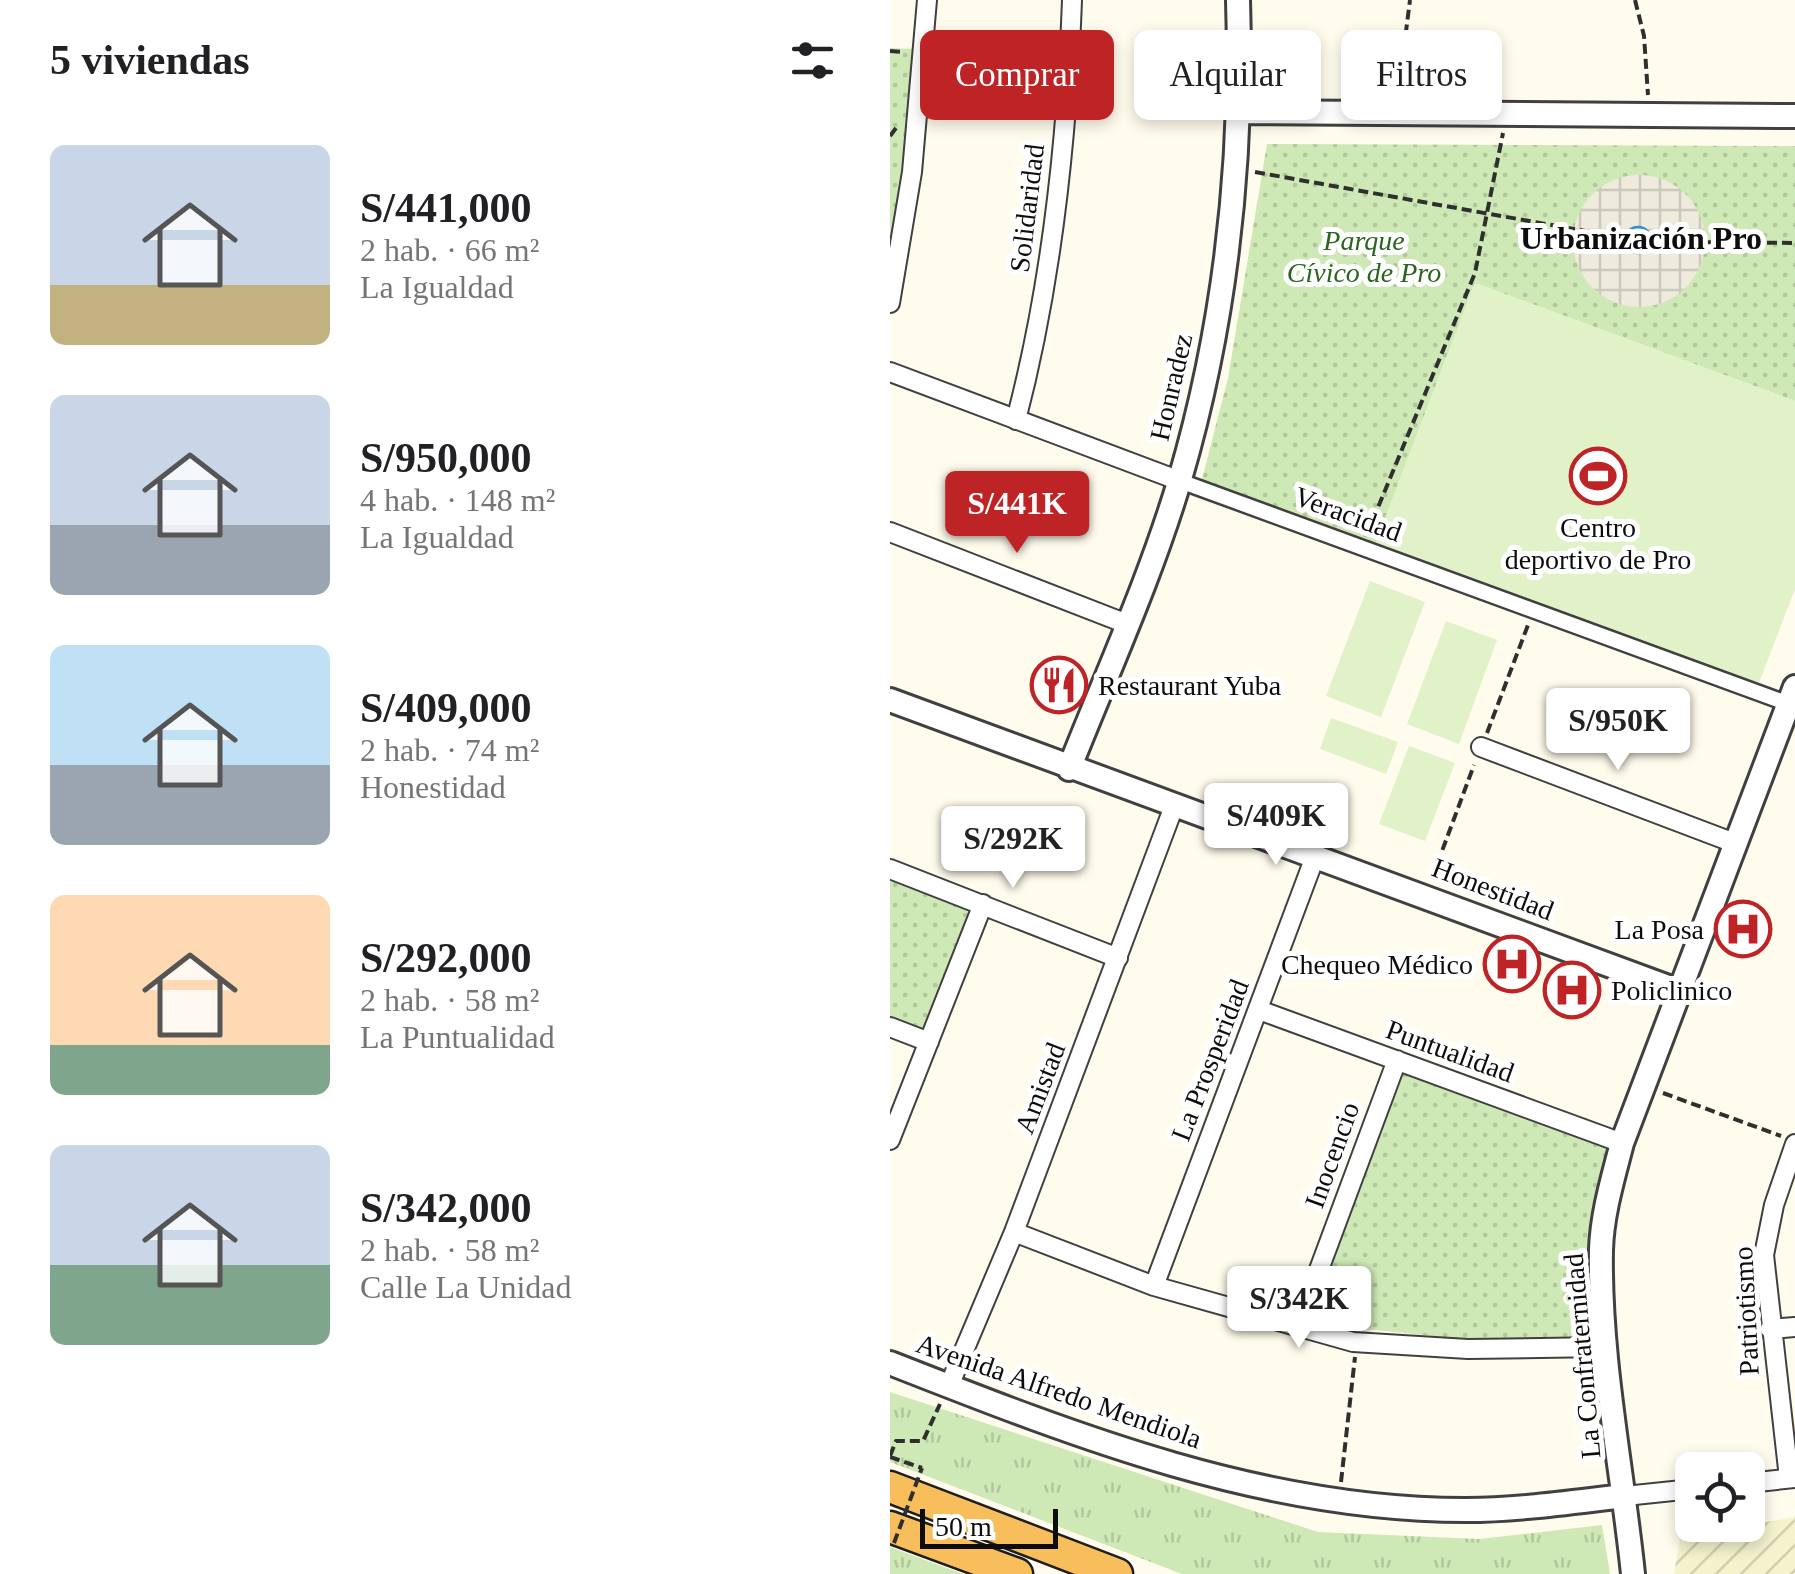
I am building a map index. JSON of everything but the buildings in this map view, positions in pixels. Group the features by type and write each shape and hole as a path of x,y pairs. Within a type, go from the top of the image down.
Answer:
{"highway":[{"path":"890,1487 1117,1574"},
{"path":"892,1535 1017,1574"}],"street":[{"path":"890,303 912,172 927,0"},
{"name":"Solidaridad","path":"1016,420 1044,293 1068,100 1072,0"},
{"name":"Honradez","path":"1238,0 1239,30"},
{"path":"1502,114 1795,116"},
{"name":"Honradez","path":"1069,768 1180,481 1208,366 1241,120"},
{"name":"Veracidad","path":"890,372 1362,548 1792,696"},
{"path":"890,532 1127,624"},
{"name":"La Confraternidad","path":"1633,1574 1605,1347 1601,1247 1622,1143 1737,844 1788,730 1792,696"},
{"name":"Honestidad","path":"890,700 1680,991"},
{"path":"1481,747 1737,844"},
{"name":"Amistad","path":"949,1386 1014,1232 1174,806"},
{"name":"La Prosperidad","path":"1154,1286 1316,854"},
{"path":"890,870 1118,958"},
{"path":"890,1140 982,904"},
{"name":"Puntualidad","path":"1260,1010 1622,1143"},
{"path":"890,1027 929,1042"},
{"name":"Inocencio","path":"1298,1326 1396,1060"},
{"name":"Patriotismo","path":"1792,1478 1770,1330 1764,1255 1795,1143"},
{"path":"1014,1232 1154,1286 1357,1342 1468,1349 1605,1347"},
{"path":"1770,1330 1795,1327"},
{"name":"Avenida Alfredo Mendiola","path":"890,1363 1156,1462 1258,1488 1466,1510 1625,1496"},
{"path":"1765,1481 1792,1478"},
{"path":"1625,1496 1675,1491"}],"path":[{"path":"1406,30 1410,0"},
{"path":"1635,0 1644,36 1650,115"},
{"path":"1362,548 1475,273 1507,114"},
{"path":"1237,168 1585,231"},
{"path":"1692,242 1795,243"},
{"path":"1644,1086 1795,1143"},
{"path":"1339,1498 1357,1342"},
{"path":"892,1535 922,1468 890,1456 896,1441 923,1441 949,1386"}],"shaded area":[{"path":"1639,175 1664,180 1686,194 1700,216 1705,241 1700,266 1686,288 1664,302 1639,307 1614,302 1592,288 1578,266 1573,241 1578,216 1592,194 1614,180"},
{"path":"1795,1517 1795,1574 1674,1574 1679,1542 1765,1542 1765,1522"}],"green space":[{"path":"890,48 920,49 920,57 890,295"},
{"name":"Parque Cívico de Pro","path":"1267,144 1795,146 1795,401 1475,283 1373,550 1199,491 1228,378"},
{"name":"Centro deportivo de Pro","path":"1475,283 1795,401 1795,589 1759,683 1373,550"},
{"path":"1370,581 1425,602 1381,717 1326,696"},
{"path":"1446,621 1497,640 1459,744 1407,724"},
{"path":"1331,718 1398,742 1386,774 1320,749"},
{"path":"1409,746 1455,763 1425,841 1379,824"},
{"path":"890,876 973,908 925,1034 890,1020"},
{"path":"1403,1073 1610,1150 1595,1338 1472,1340 1308,1323"},
{"path":"890,1392 1318,1532 1479,1539 1602,1525 1610,1574 1182,1574 890,1462"},
{"path":"890,1547 963,1574 890,1574"}],"water":[{"path":"1638,227 1647,231 1651,240 1647,249 1638,253 1629,249 1625,240 1629,231"}],"place":[{"name":"Centro deportivo de Pro","path":"1598,476"},
{"name":"Restaurant Yuba","path":"1059,685"},
{"name":"La Posa","path":"1743,929"},
{"name":"Chequeo Médico","path":"1512,964"},
{"name":"Policlinico","path":"1572,990"}],"district":[{"name":"Urbanización Pro","path":"1641,238"}]}
